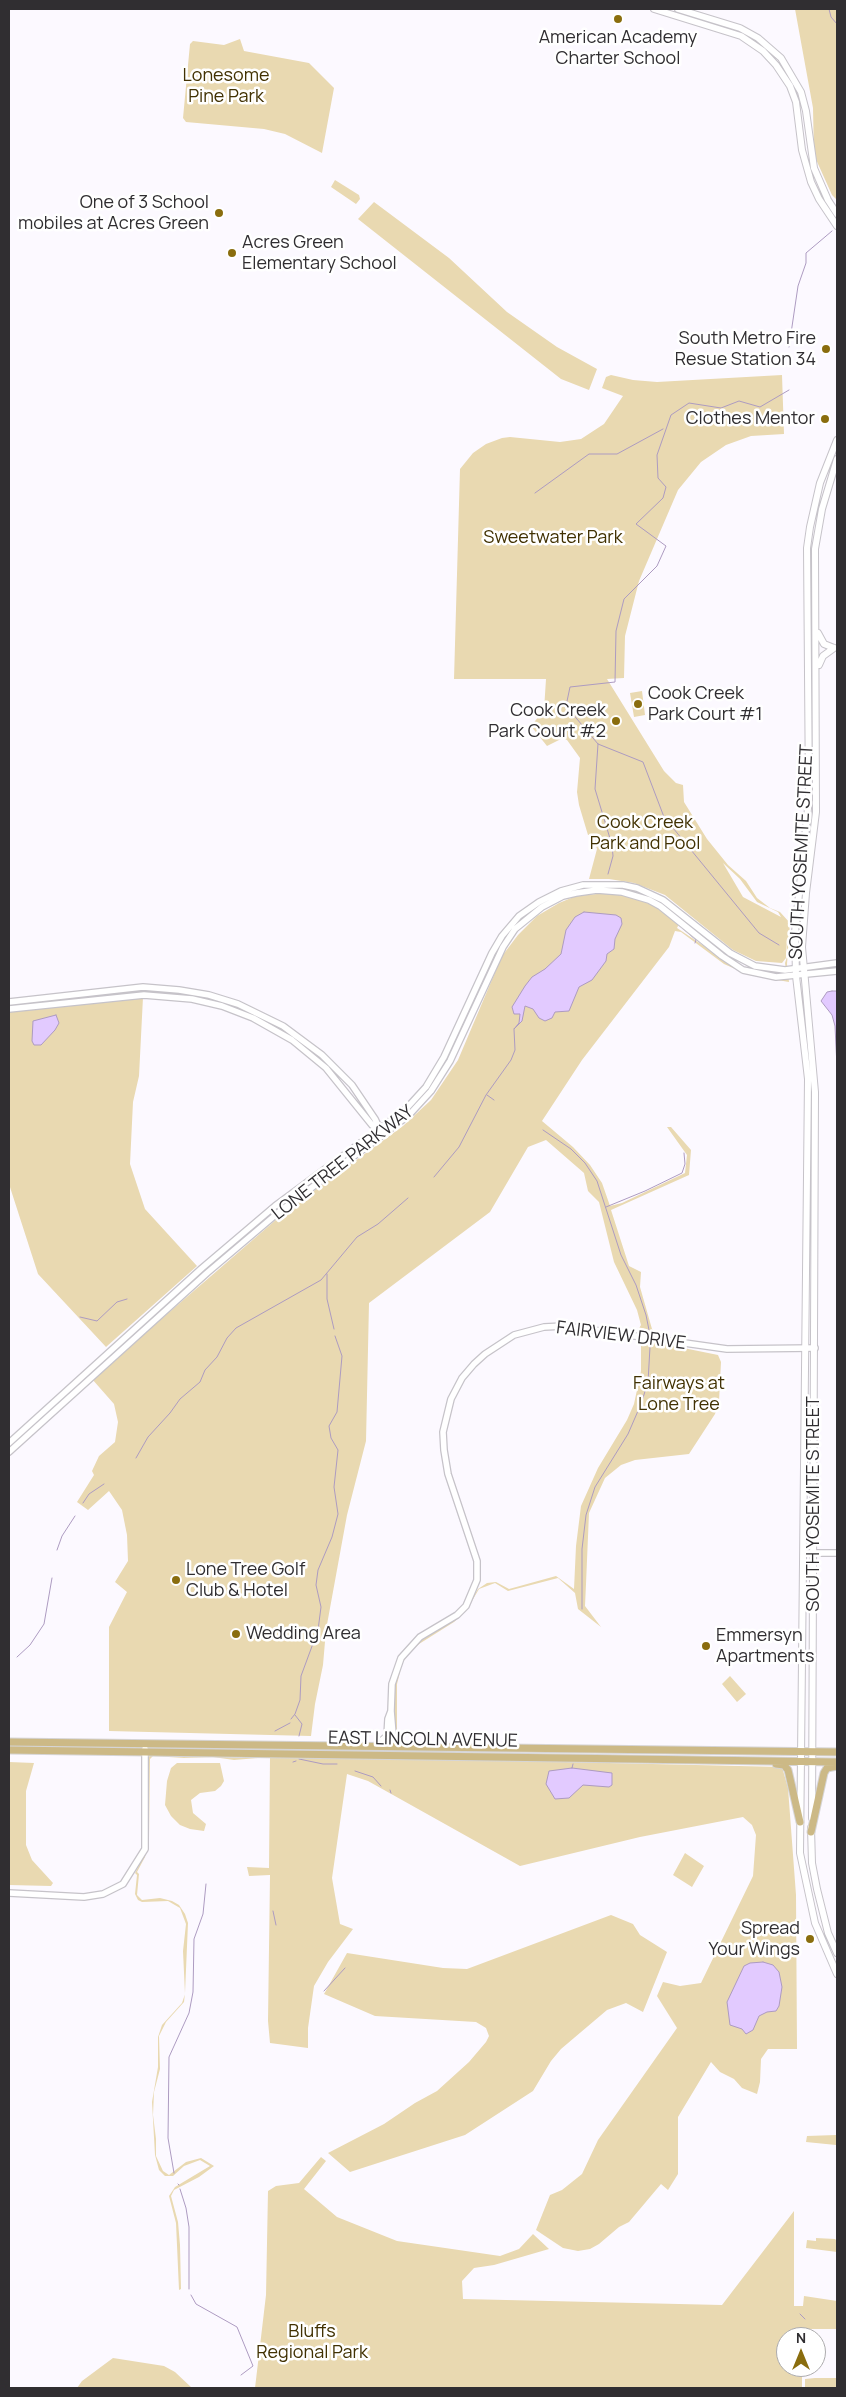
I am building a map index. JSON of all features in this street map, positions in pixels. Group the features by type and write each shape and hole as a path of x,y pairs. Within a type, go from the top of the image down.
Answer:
{"main road":[{"path":"654,9 741,36 763,51 776,65 790,86 796,102 808,173 819,199 837,226"},
{"path":"678,9 749,32 774,51 784,62 797,84 803,100 814,168 824,192 837,214"},
{"name":"SOUTH YOSEMITE STREET","path":"837,440 827,464 816,500 807,553 809,799 796,909 795,972 808,1073 807,1348 800,1822 802,1865 809,1898 820,1936 837,1974"},
{"name":"SOUTH YOSEMITE STREET","path":"837,460 826,492 818,529 814,572 817,669 816,812 804,909 803,972 814,1063 815,1348 812,1863 816,1889 828,1933 837,1953"},
{"path":"816,621 820,639 824,644 834,648 822,656 817,669"},
{"path":"807,1239 815,1247"},
{"name":"EAST LINCOLN AVENUE","path":"9,1742 145,1748 837,1762"},
{"name":"EAST LINCOLN AVENUE","path":"9,1750 376,1745 837,1752"},
{"path":"714,1759 724,1763 785,1766 788,1770 800,1822"},
{"path":"811,1832 824,1772 828,1768 837,1766"}],"street":[{"name":"LONE TREE PARKWAY","path":"9,1452 207,1273 279,1212 382,1133 405,1110 434,1074 452,1044 488,961 502,936 529,908 561,891 597,883 637,888 675,907 726,950 747,963 766,969 803,972"},
{"path":"803,972 837,963"},
{"path":"803,972 837,971"},
{"path":"9,1002 143,987 209,995 238,1004 283,1026 322,1055 352,1085 382,1133"},
{"path":"9,1009 144,995 185,998 222,1006 260,1021 304,1049 332,1074 372,1125 382,1133"},
{"name":"LONE TREE PARKWAY","path":"9,1443 202,1268 275,1206 382,1133"},
{"name":"FAIRVIEW DRIVE","path":"400,1746 393,1735 391,1711 392,1684 401,1658 420,1637 462,1611 473,1594 478,1580 477,1561 448,1474 443,1432 451,1399 462,1378 485,1354 514,1335 544,1327 564,1326 726,1349 815,1348"},
{"path":"804,1553 837,1553"},
{"name":"FAIRVIEW DRIVE","path":"376,1745 387,1736 388,1719 391,1711"},
{"path":"9,1893 84,1896 103,1894 123,1884 145,1849 145,1748"}],"green space":[{"path":"795,9 837,9 837,200 832,195 814,155 813,108"},
{"name":"Lonesome Pine Park","path":"240,39 244,51 309,63 334,88 322,153 285,134 264,129 186,122 183,118 190,44 193,41 224,45"},
{"path":"335,180 359,195 360,199 356,204 331,187"},
{"path":"374,202 449,258 507,312 557,347 597,369 589,390 561,379 358,219"},
{"path":"611,375 633,380 657,382 782,375 784,434 751,436 726,445 701,462 678,490 639,581 625,636 624,678 607,679 664,771 676,783 683,785 684,802 707,839 728,865 746,881 757,898 770,908 780,912 790,923 787,964 789,982 749,975 724,964 681,932 675,931 669,947 582,1060 542,1121 573,1147 590,1165 602,1183 610,1206 622,1203 685,1173 687,1155 667,1127 671,1127 691,1150 689,1175 611,1210 629,1266 641,1272 640,1287 652,1329 661,1336 644,1333 644,1340 718,1355 721,1362 719,1401 715,1414 689,1454 635,1460 621,1465 605,1478 589,1513 585,1606 601,1627 578,1609 575,1593 558,1578 508,1591 495,1583 479,1589 466,1611 454,1622 419,1644 408,1654 402,1664 397,1684 397,1731 400,1757 392,1758 782,1767 788,1788 796,1895 797,2049 768,2049 761,2059 760,2082 757,2094 742,2088 734,2079 720,2072 711,2062 678,2117 678,2174 668,2190 661,2184 629,2222 619,2227 590,2249 578,2251 563,2248 536,2230 550,2195 562,2190 582,2174 598,2140 677,2028 657,1996 663,1982 680,1986 701,1983 753,1876 756,1835 752,1825 743,1817 640,1837 520,1866 368,1781 347,1774 332,1878 340,1924 353,1929 328,1962 314,1986 308,2028 308,2048 270,2043 268,2021 270,1875 249,1876 247,1867 269,1868 270,1757 234,1760 213,1757 153,1756 150,1759 149,1839 145,1857 137,1872 139,1874 137,1895 142,1900 160,1898 172,1901 179,1905 185,1914 188,1923 185,1993 183,1951 186,1924 180,1908 168,1901 142,1902 138,1900 135,1894 137,1875 135,1873 144,1856 147,1842 148,1758 152,1753 241,1758 270,1755 397,1756 394,1733 395,1680 405,1655 417,1643 453,1621 464,1611 478,1589 487,1583 496,1582 509,1589 556,1576 574,1589 576,1546 581,1506 598,1468 627,1420 634,1404 641,1371 641,1333 637,1332 641,1325 637,1310 614,1262 599,1202 588,1191 584,1173 546,1140 528,1147 490,1212 369,1303 366,1441 347,1515 326,1630 323,1665 311,1736 109,1731 109,1627 127,1592 115,1582 128,1561 127,1535 122,1510 109,1491 88,1510 77,1502 94,1475 92,1471 99,1456 115,1442 118,1422 114,1404 92,1379 285,1212 403,1126 431,1100 458,1060 502,956 518,935 537,916 559,903 576,896 607,893 630,897 653,905 679,924 677,928 737,968 787,978 785,963 787,957 786,939 786,958 782,963 756,961 733,950 665,895 634,883 609,879 589,879 597,849 592,835 588,835 579,805 577,792 580,758 567,740 563,738 547,746 531,726 544,710 546,679 454,679 460,469 473,453 486,444 502,438 510,437 560,442 581,439 604,424 623,396 602,388 606,377","holes":["723,863 740,879 757,902 778,912 781,917 743,897"]},
{"name":"Cook Creek Park Court #1","path":"642,691 645,715 634,717 630,693"},
{"path":"143,997 139,1076 133,1102 130,1164 145,1209 197,1266 106,1347 38,1274 9,1184 9,1012"},
{"path":"730,1676 746,1694 737,1702 722,1684"},
{"path":"9,1762 34,1763 26,1791 26,1845 32,1860 53,1883 51,1886 9,1885"},
{"path":"177,1763 220,1763 224,1781 221,1786 215,1791 200,1793 191,1800 193,1813 206,1824 204,1831 180,1825 171,1816 165,1805 167,1781 171,1768"},
{"path":"685,1853 704,1866 692,1887 673,1875"},
{"path":"611,1915 633,1924 640,1935 667,1952 643,2012 626,2003 607,2010 561,2049 551,2061 533,2091 465,2135 350,2172 328,2153 384,2124 437,2091 469,2062 489,2036 486,2028 476,2022 375,2016 324,1994 347,1953 443,1968 467,1969"},
{"path":"185,1995 184,2002 166,2022 159,2036 160,2069 154,2092 153,2115 156,2156 163,2171 169,2175 186,2162 201,2158 214,2166 199,2177 174,2190 171,2196 178,2222 180,2245 181,2289 179,2290 176,2223 169,2196 175,2187 210,2166 200,2160 184,2166 173,2176 165,2176 159,2170 155,2155 152,2102 158,2067 158,2037 162,2025 182,2003"},
{"path":"836,2135 836,2145 806,2142 807,2136"},
{"name":"Bluffs Regional Park","path":"321,2157 326,2161 304,2189 337,2217 397,2241 500,2256 519,2249 533,2234 549,2249 494,2265 474,2268 462,2281 463,2299 722,2305 794,2211 794,2306 803,2306 804,2296 837,2301 837,2329 826,2329 826,2327 776,2327 776,2377 802,2377 802,2388 255,2388 266,2295 268,2191 276,2186 299,2183"},
{"path":"816,2238 835,2239 837,2241 837,2252 806,2248 807,2240 816,2241"},
{"path":"113,2358 164,2366 175,2372 192,2388 77,2388 82,2381"},
{"path":"836,2378 837,2386 836,2388 805,2387 805,2379"}],"shaded area":[{"path":"584,912 616,915 621,918 622,924 615,939 614,949 607,954 606,961 592,980 579,987 569,1011 555,1012 552,1018 545,1021 539,1018 533,1009 525,1006 522,1021 514,1029 519,1023 520,1014 514,1014 512,1007 532,977 545,969 561,954 566,930 575,917"},
{"path":"837,991 837,1067 835,1026 832,1015 821,1001 827,992"},
{"path":"56,1015 59,1023 55,1030 41,1045 34,1045 32,1041 33,1021"},
{"path":"572,1768 612,1773 612,1785 609,1787 583,1785 569,1798 555,1799 546,1784 549,1771"},
{"path":"763,1962 773,1965 779,1972 782,1987 779,2006 776,2011 767,2012 759,2016 753,2030 746,2034 742,2029 730,2025 727,2002 744,1966 750,1963"}],"waterway":[{"path":"829,9 831,17 837,24"},
{"path":"789,347 798,286 806,263 806,253 832,231"},
{"path":"779,945 759,933 664,817 643,762 598,744 566,706 570,687 615,682 616,631 624,599 657,566 666,546 636,524 663,498 666,487 658,478 657,455 671,415 689,403 721,408 739,401 760,407 789,390"},
{"path":"535,493 589,454 617,454 663,429"},
{"path":"598,744 595,789 612,845 613,856 608,874"},
{"path":"672,919 696,940 695,943"},
{"path":"434,1177 459,1147 486,1095 511,1060 515,1050 514,1029"},
{"path":"487,1095 494,1100"},
{"path":"543,1130 571,1149 585,1163 597,1181 621,1255 636,1285 649,1330"},
{"path":"606,1207 682,1173 685,1164 684,1153"},
{"path":"136,1458 148,1437 180,1399 200,1382 205,1370 217,1357 227,1338 236,1328 321,1280 357,1237 378,1224 408,1198"},
{"path":"327,1274 327,1299 334,1329"},
{"path":"80,1317 97,1321 117,1302 127,1299"},
{"path":"291,1719 300,1700 301,1676 318,1630 321,1607 316,1585 318,1570 332,1537 338,1514 334,1487 338,1450 331,1438 329,1426 337,1412 342,1356 335,1336"},
{"path":"582,1609 582,1549 586,1515 595,1487 628,1434 641,1404 648,1382 650,1347"},
{"path":"83,1503 89,1494 104,1484"},
{"path":"57,1550 62,1536 75,1516"},
{"path":"17,1657 30,1645 44,1624 52,1578"},
{"path":"295,1715 302,1724 299,1736"},
{"path":"275,1731 290,1723"},
{"path":"299,1759 323,1764 337,1764"},
{"path":"572,1768 573,1764"},
{"path":"355,1771 373,1777 381,1786"},
{"path":"174,2173 168,2138 169,2057 189,2013 193,1992 194,1939 203,1914 206,1884"},
{"path":"273,1911 276,1925"},
{"path":"324,1991 345,1968"},
{"path":"180,2189 189,2227 189,2289"},
{"path":"191,2295 196,2304 237,2327 253,2366 241,2375"},
{"path":"800,2314 805,2319"}],"place":[{"name":"American Academy Charter School","path":"618,19"},
{"name":"One of 3 School mobiles at Acres Green","path":"219,213"},
{"name":"Acres Green Elementary School","path":"232,253"},
{"name":"South Metro Fire Resue Station 34","path":"826,349"},
{"name":"Clothes Mentor","path":"825,419"},
{"name":"Cook Creek Park Court #1","path":"638,704"},
{"name":"Cook Creek Park Court #2","path":"616,721"},
{"name":"Lone Tree Golf Club & Hotel","path":"176,1580"},
{"name":"Wedding Area","path":"236,1634"},
{"name":"Emmersyn Apartments","path":"706,1646"},
{"name":"Spread Your Wings","path":"810,1939"}],"park label":[{"name":"Sweetwater Park","path":"553,538"},
{"name":"Cook Creek Park and Pool","path":"645,833"},
{"name":"Fairways at Lone Tree","path":"679,1394"}]}
